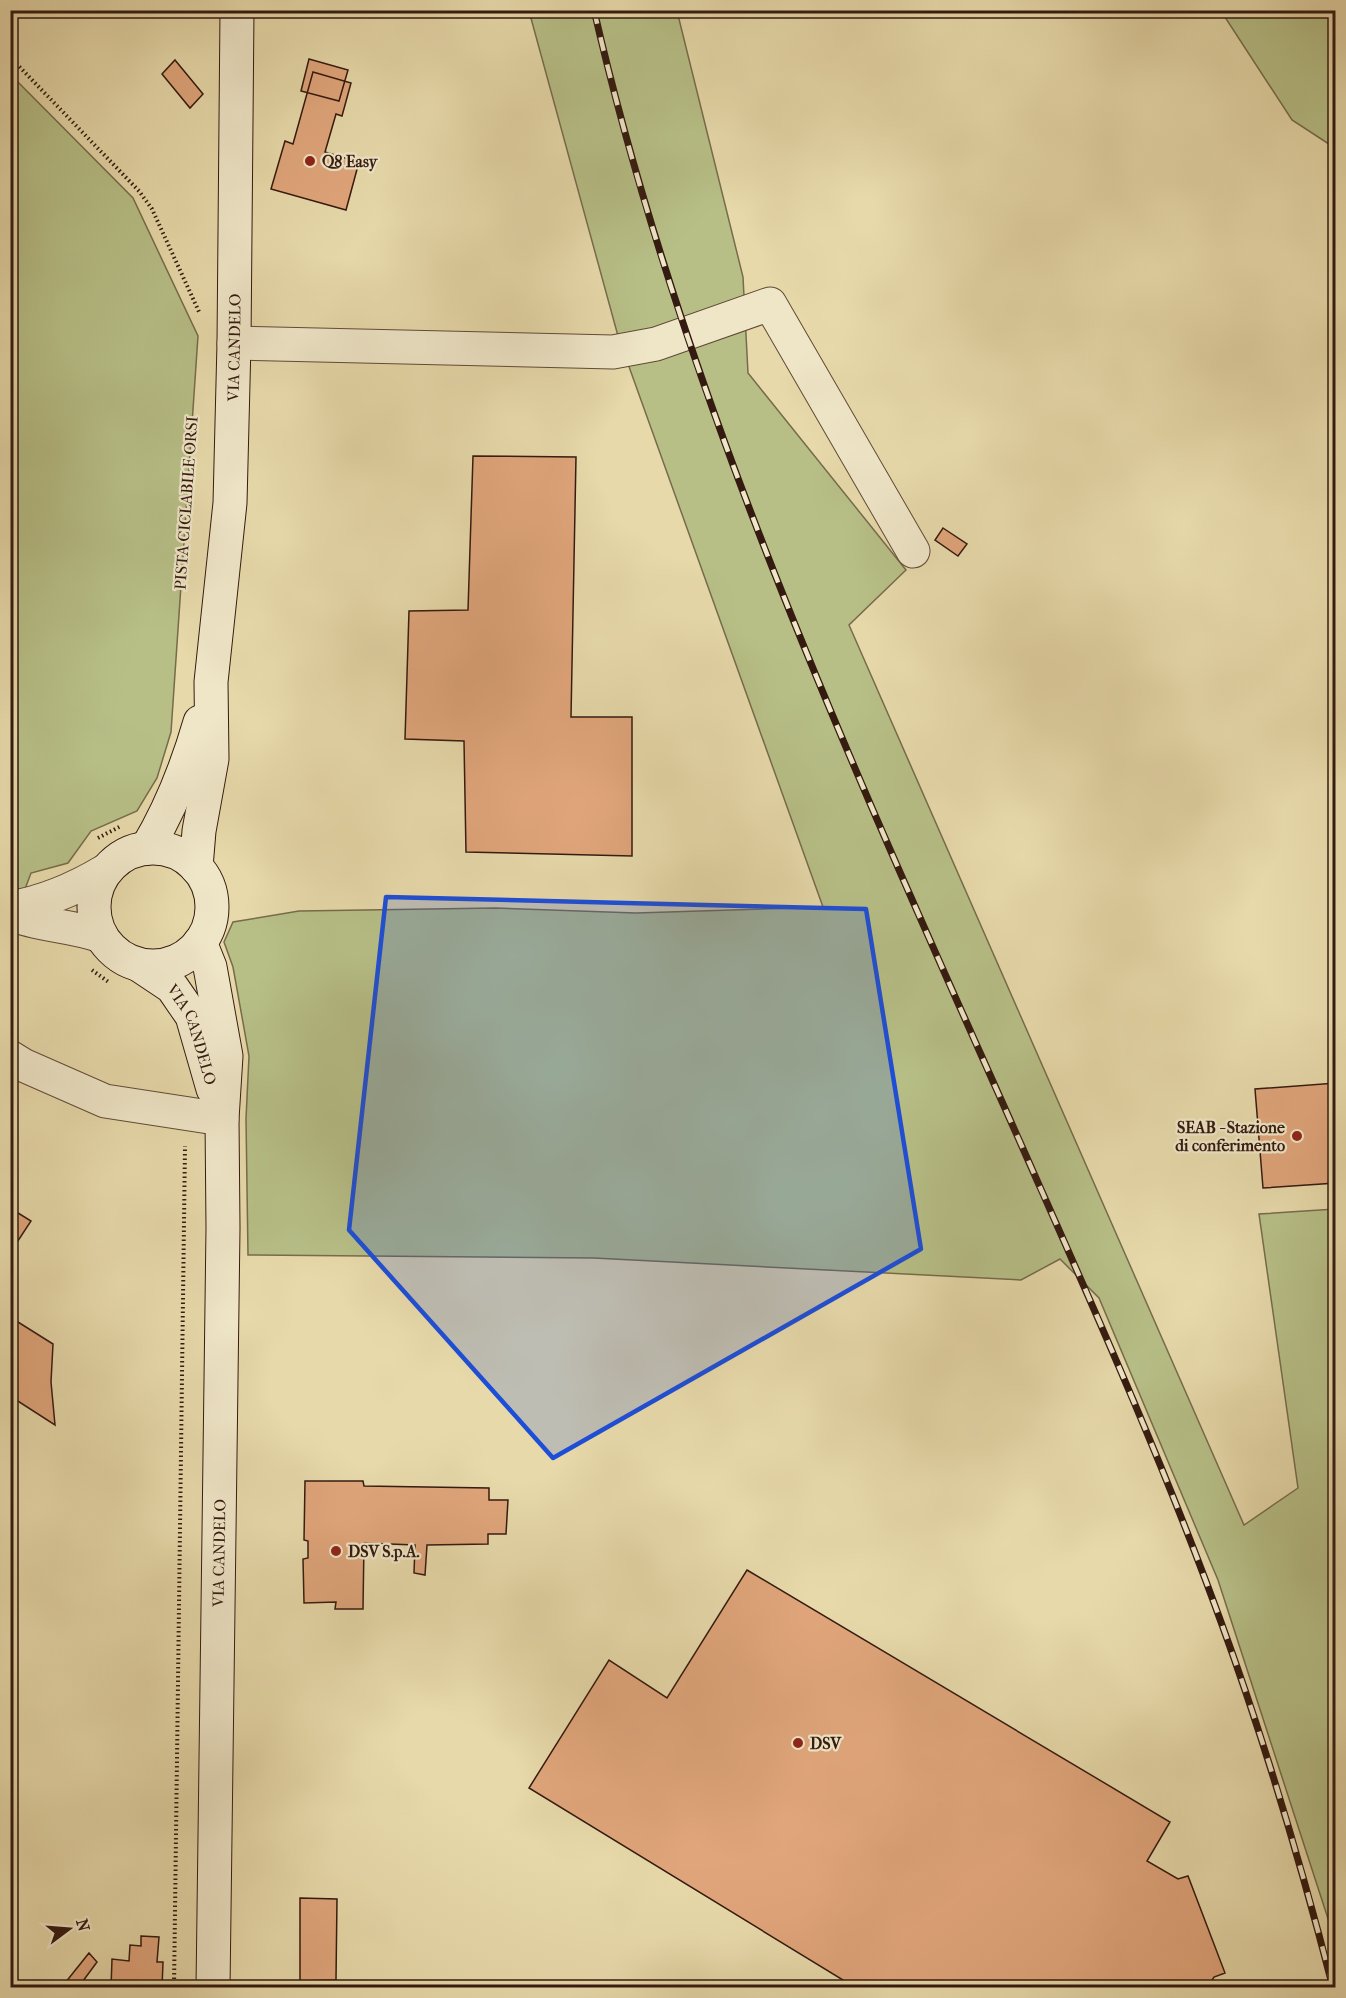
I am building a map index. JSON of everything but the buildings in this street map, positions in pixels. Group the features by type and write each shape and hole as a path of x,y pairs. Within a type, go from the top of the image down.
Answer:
{"street":[{"name":"VIA CANDELO","path":"196,867 199,831 212,759 211,682 230,503 237,10"},
{"path":"234,344 613,351 656,344 770,304 913,550"},
{"name":"VIA CANDELO","path":"138,835 162,823 186,772 211,682"},
{"path":"99,858 123,856 138,835 182,855 196,867 211,896 212,912 208,928 200,942 188,955 173,963 156,966 128,976"},
{"path":"10,908 53,897 80,886 99,858"},
{"path":"93,950 94,903 99,858"},
{"path":"10,914 35,924 78,927 93,950"},
{"name":"VIA CANDELO","path":"200,942 210,967 226,1056 222,1119 223,1228 213,1988"},
{"name":"VIA CANDELO","path":"93,950 117,954 128,976 172,987 192,1016 222,1119"},
{"path":"10,1057 105,1101 222,1119"}],"path":[{"path":"10,57 139,191 152,209 202,318"},
{"path":"99,858 98,838 138,835"},
{"path":"93,950 128,976"},
{"path":"174,1988 185,1112"}],"highlighted area":[{"path":"386,897 866,909 921,1249 553,1458 349,1230"}],"green space":[{"path":"529,11 677,11 743,277 748,373 906,570 849,625 1244,1525 1298,1488 1259,1214 1335,1209 1335,1935 1218,1580 1099,1298 1060,1259 1021,1280 594,1258 248,1255 246,1119 249,1056 233,967 224,942 233,922 299,911 495,908 636,913 823,907 618,336"},
{"path":"1221,11 1335,11 1335,148 1292,120"},
{"path":"10,74 133,198 198,336 171,732 157,778 137,811 91,831 68,863 31,873 25,889 10,889"}],"railway":[{"path":"594,10 632,157 676,302 726,445 837,726 1099,1320 1175,1500 1253,1712 1295,1849 1333,1988"}],"place":[{"name":"Q8 Easy","path":"310,161"},
{"name":"SEAB - Stazione di conferimento","path":"1297,1136"},
{"name":"DSV S.p.A.","path":"336,1551"},
{"name":"DSV","path":"798,1743"}]}
